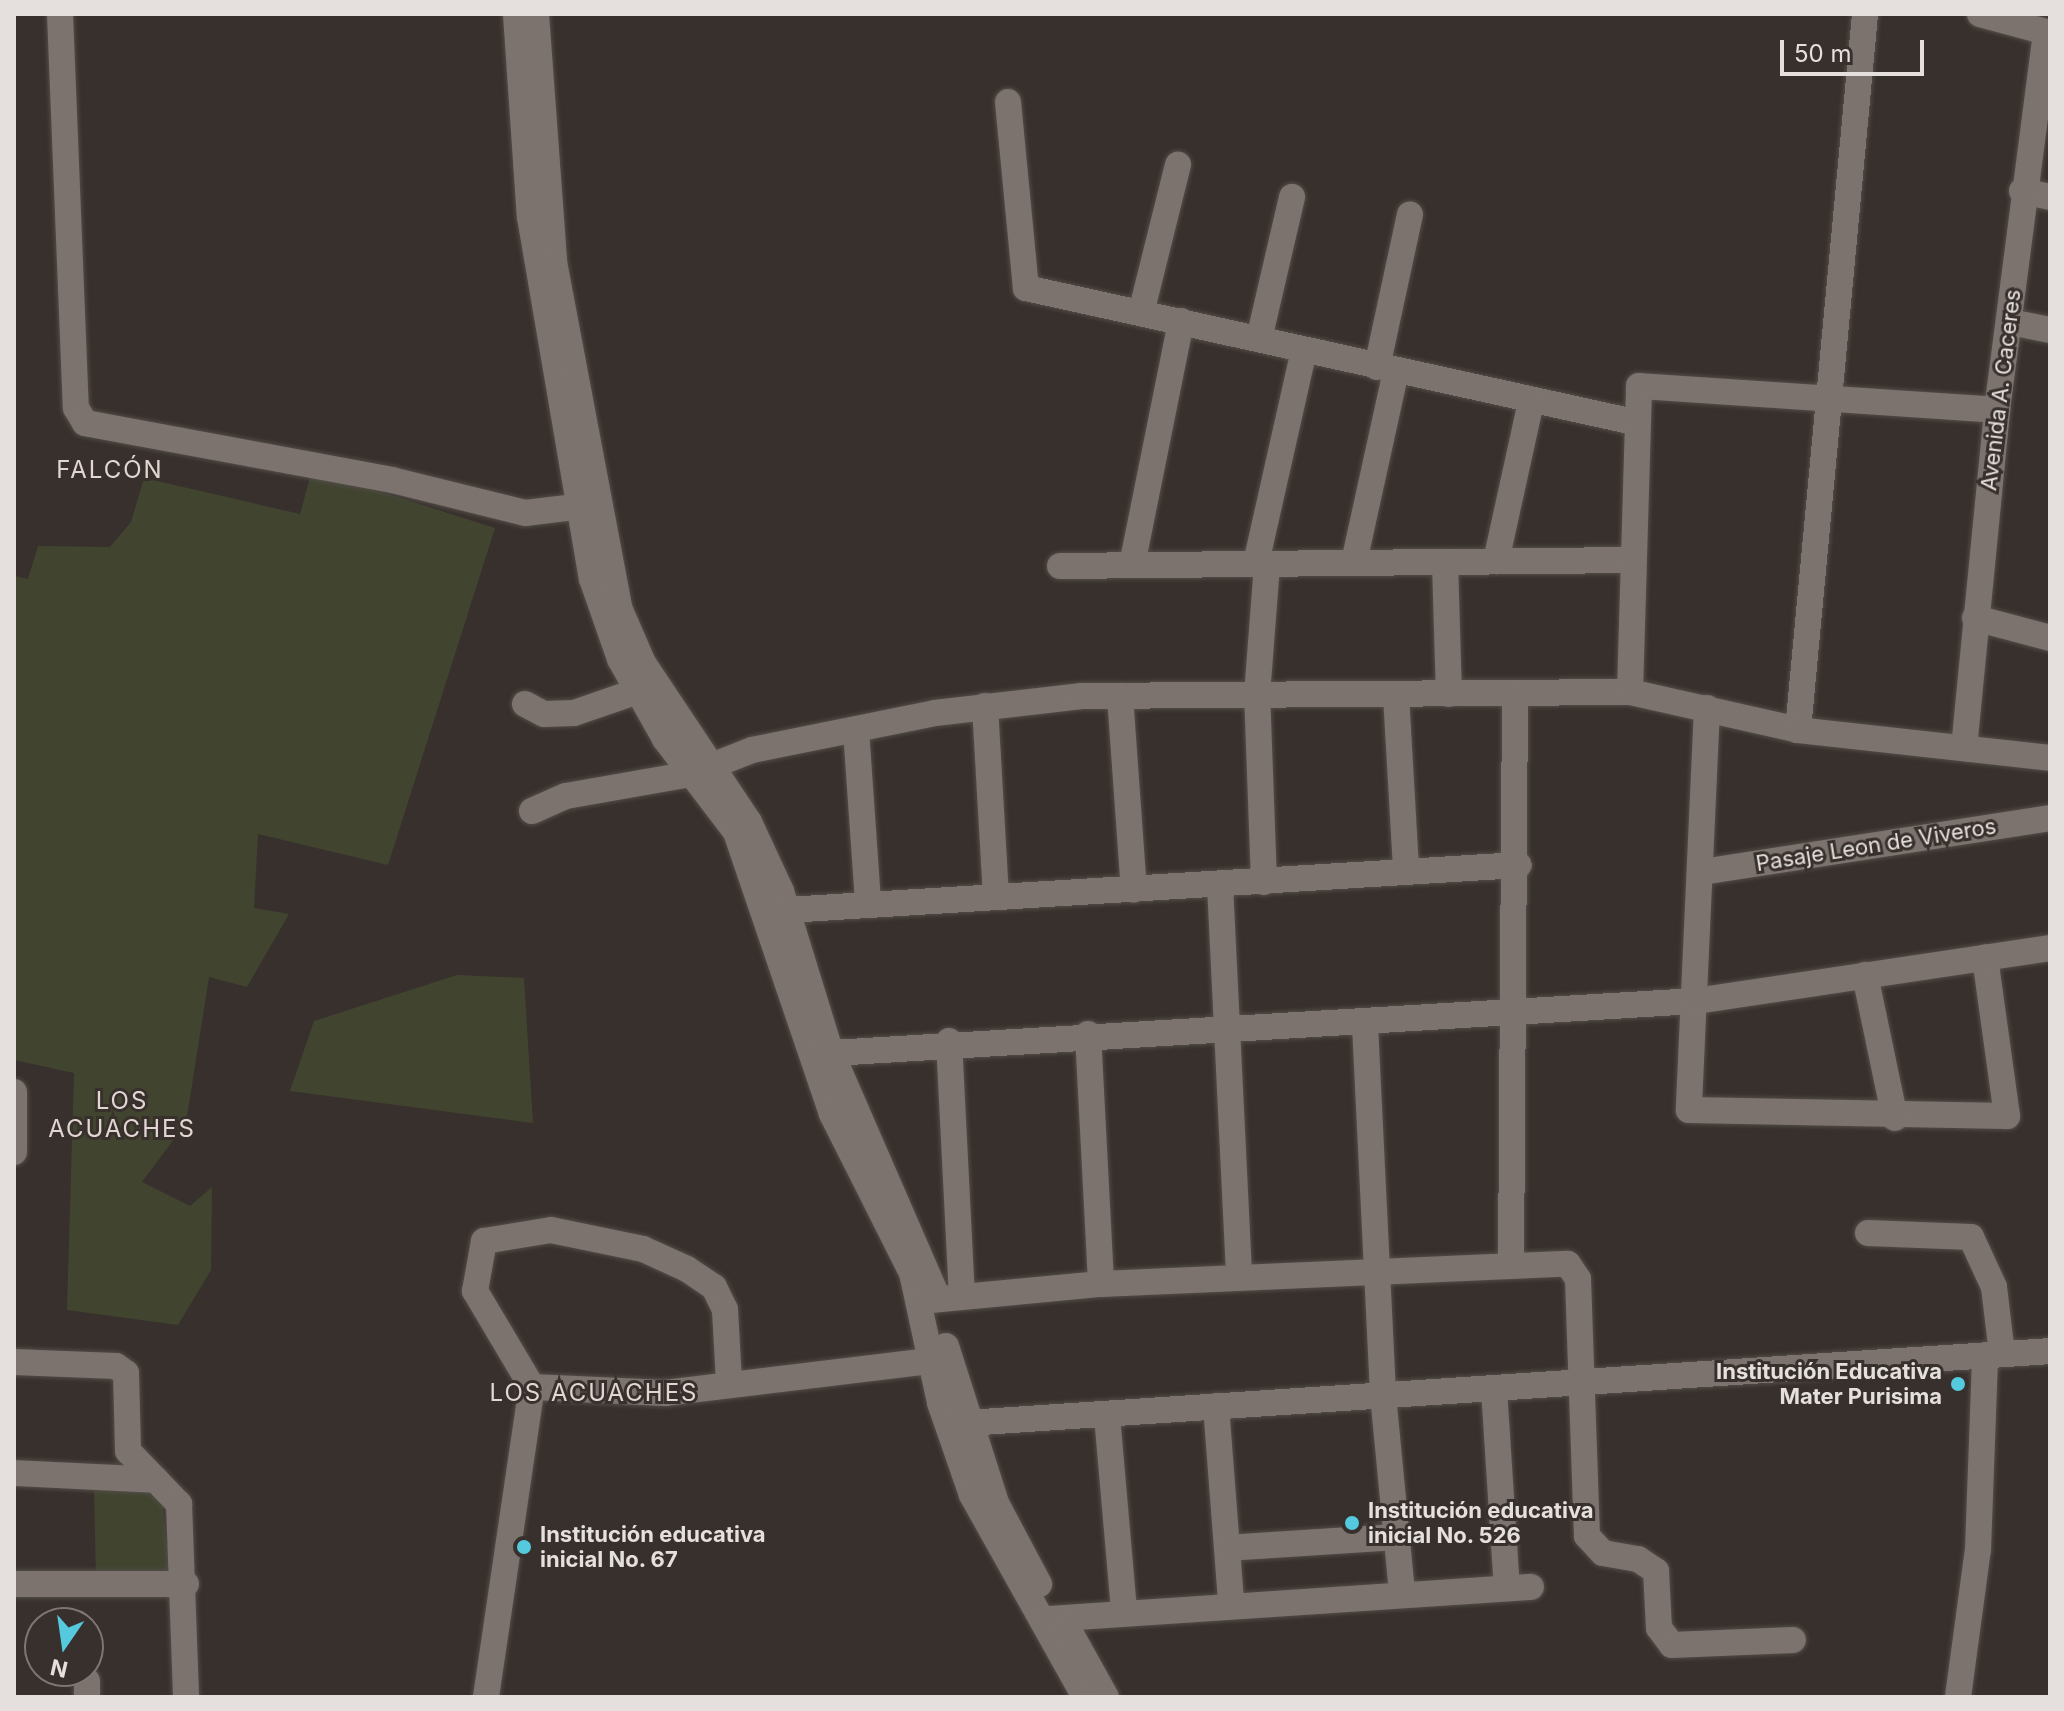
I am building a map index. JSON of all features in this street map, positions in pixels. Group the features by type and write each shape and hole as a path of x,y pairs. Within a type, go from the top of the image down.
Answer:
{"street":[{"path":"60,14 76,408 85,423 525,513 586,506"},
{"path":"516,14 530,217 586,506 637,650 736,832 820,1052 940,1298"},
{"path":"536,14 554,262 586,506 592,579 638,691 699,769 749,822 787,910 820,1052"},
{"path":"1798,730 1865,14"},
{"path":"1980,14 2048,33"},
{"name":"Avenida A. Caceres","path":"1964,748 1975,618 1997,410 2010,322 2022,191 2048,33"},
{"path":"1008,102 1026,288 1531,402 1634,422"},
{"path":"1141,313 1178,165"},
{"path":"2022,191 2050,197"},
{"path":"1259,339 1292,197"},
{"path":"1354,562 1410,215"},
{"path":"1132,565 1181,321"},
{"path":"2010,322 2050,330"},
{"path":"1264,882 1257,695 1262,564 1304,350"},
{"path":"1630,692 1634,422 1639,386 1997,410"},
{"path":"1496,561 1531,402"},
{"path":"1060,566 1632,560"},
{"path":"1445,562 1449,694"},
{"path":"1975,618 2050,638"},
{"path":"525,704 544,714 574,713 638,691"},
{"path":"532,811 566,796 699,769 856,730 985,706 1120,696 1630,692 1798,730 2050,758"},
{"path":"1511,1266 1519,865 1515,693"},
{"path":"1396,695 1406,871"},
{"path":"1120,696 1134,889"},
{"path":"985,706 996,895"},
{"path":"1707,708 1689,1110 1895,1118 2007,1116 1985,958"},
{"path":"856,730 868,902"},
{"name":"Pasaje Leon de Viveros","path":"1702,872 2050,818"},
{"path":"787,910 868,902 1220,885 1519,865"},
{"path":"1220,885 1239,1278"},
{"path":"820,1052 1088,1034 1365,1025 1696,1001 2050,948"},
{"path":"1865,975 1895,1118"},
{"path":"1365,1025 1383,1395 1402,1594"},
{"path":"1088,1034 1101,1284"},
{"path":"949,1041 939,1360 958,1423 972,1495 1051,1619 1106,1697"},
{"path":"14,1092 14,1152"},
{"path":"486,1697 532,1387 484,1312 473,1270 484,1241 551,1230 643,1249 714,1287 725,1310 729,1382"},
{"path":"1868,1233 1971,1237 1994,1287 1993,1354 1978,1550 1958,1697"},
{"path":"940,1298 1101,1284 1511,1266 1573,1267 1585,1382 1587,1536 1603,1553 1638,1559 1656,1571 1664,1638 1686,1647 1793,1640"},
{"path":"958,1423 1107,1416 1216,1406 2050,1351"},
{"path":"532,1387 613,1396 939,1360"},
{"path":"14,1362 116,1366 126,1373 128,1451 179,1504 186,1594 186,1697"},
{"path":"1051,1619 1231,1603 1519,1587 1494,1389"},
{"path":"1216,1406 1231,1603"},
{"path":"1107,1416 1124,1612"},
{"path":"14,1473 156,1480"},
{"path":"1227,1548 1396,1537"},
{"path":"14,1584 186,1594"},
{"path":"186,1594 196,1623 201,1697"},
{"path":"1051,1619 1085,1697"}],"green space":[{"path":"312,470 495,528 388,865 258,834 254,908 289,914 247,987 209,977 186,1123 142,1182 190,1206 212,1187 211,1270 178,1325 67,1310 74,1073 14,1060 14,576 28,579 38,546 110,547 131,522 144,478 300,514"},
{"path":"457,975 524,978 533,1123 290,1091 314,1021"},
{"path":"94,1489 161,1491 170,1573 96,1576"}],"place":[{"name":"Institución Educativa Mater Purisima","path":"1958,1384"},
{"name":"Institución educativa inicial No. 526","path":"1352,1523"},
{"name":"Institución educativa inicial No. 67","path":"524,1547"}],"district":[{"name":"FALCÓN","path":"110,470"},
{"name":"LOS ACUACHES","path":"122,1115"},
{"name":"LOS ACUACHES","path":"594,1393"}]}
